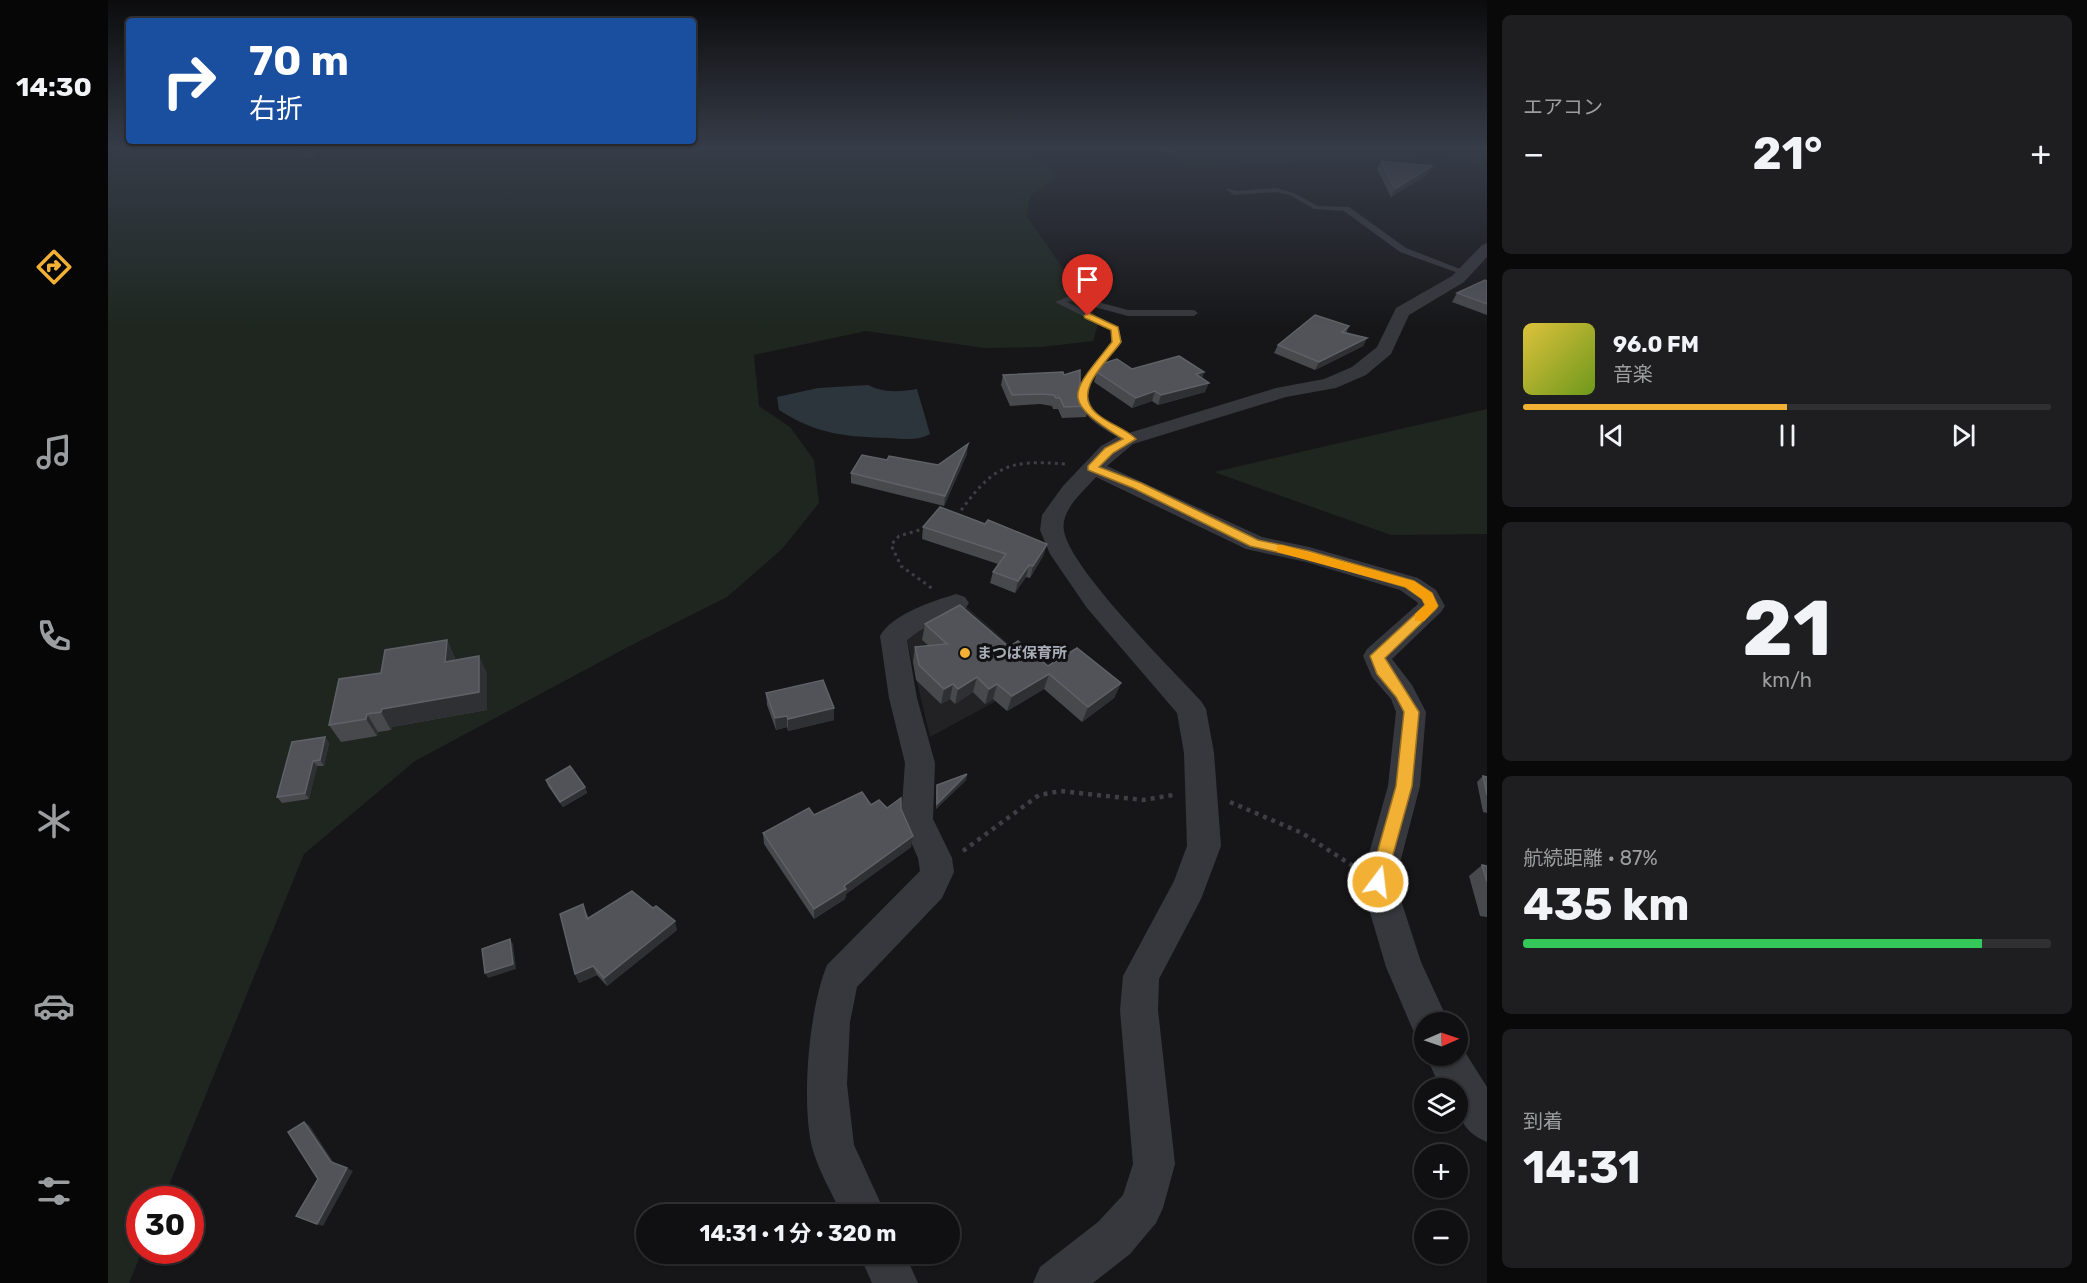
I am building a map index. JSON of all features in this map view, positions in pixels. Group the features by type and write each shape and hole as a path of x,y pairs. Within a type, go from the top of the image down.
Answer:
{"street":[{"path":"1056,1283 1114,1238 1141,1208 1154,1164 1139,1010 1141,976 1189,888 1204,846 1199,753 1191,709 1096,602 1056,541 1052,530 1054,515 1071,491 1109,451 1130,439 1284,392 1329,384 1359,371 1385,351 1401,312 1458,279 1487,248"},
{"path":"1093,467 1255,543 1309,555 1409,584 1427,596 1432,606 1377,656 1382,670 1402,693 1411,712 1404,786 1378,882 1404,967 1425,1012"},
{"path":"859,1204 832,1147 826,1084 831,1022 837,989 840,978 930,887 937,872 935,858 917,819 920,763 903,698 893,636 910,624 956,603"},
{"path":"1451,1066 1457,1080 1487,1121"},
{"path":"886,1264 895,1283"}],"lane":[{"path":"1342,209 1346,209 1403,250 1464,272"},
{"path":"1130,439 1092,415 1082,400 1084,384 1117,342 1115,329 1059,303 1072,298 1128,313 1194,313"}],"path":[{"path":"954,521 967,500 983,483 1020,462 1093,467"},
{"path":"928,528 899,536 891,545 893,557 907,573 956,603"},
{"path":"937,872 1039,795 1061,791 1143,800 1201,792 1250,809 1302,833 1378,882"}],"shaded area":[{"path":"108,209 1028,209 1026,215 1099,321 1093,341 1042,347 984,348 866,331 754,355 759,406 790,427 814,460 819,503 782,549 727,597 626,648 415,761 304,854 169,1186 126,1186 126,1264 137,1264 129,1283 108,1283"},
{"path":"868,385 892,391 917,389 930,434 910,439 832,433 806,424 779,410 777,397 818,388"},
{"path":"1487,409 1487,534 1391,535 1214,472"},
{"name":"まつば保育所","path":"966,606 1044,675 930,737 905,631"}],"building":[{"path":"1487,281 1487,304 1457,293"},
{"path":"1315,315 1349,326 1342,332 1367,338 1319,362 1278,345"},
{"path":"1179,356 1204,372 1196,374 1209,383 1161,395 1155,391 1136,398 1097,372 1101,364 1117,359 1132,369"},
{"path":"1080,370 1082,396 1089,406 1064,407 1060,398 1054,395 1012,395 1003,375 1063,372 1064,375"},
{"path":"968,444 945,496 851,473 862,455 887,460 889,456 938,465"},
{"path":"940,507 985,524 988,520 1047,544 1033,566 1029,565 1018,581 993,572 1006,554 923,527"},
{"name":"まつば保育所","path":"960,605 1009,647 1018,641 1048,666 1077,648 1121,683 1088,707 1049,674 1012,696 997,684 989,689 977,677 958,689 953,684 944,689 919,665 915,647 947,644 925,624"},
{"path":"447,640 445,662 479,656 479,692 382,709 381,712 367,714 366,719 329,725 339,679 381,673 385,650"},
{"path":"823,680 834,708 788,719 787,716 775,718 766,693"},
{"path":"325,737 320,760 313,761 305,793 277,797 292,742"},
{"path":"570,766 585,787 560,802 546,780"},
{"path":"967,774 937,804 937,785"},
{"path":"1483,776 1487,777 1487,795"},
{"path":"862,792 871,805 879,800 887,808 901,798 901,809 913,836 844,886 846,889 814,909 763,833 809,808 814,815"},
{"path":"1482,865 1487,866 1487,882"},
{"path":"632,891 653,908 656,906 675,921 604,978 593,966 575,974 560,914 583,904 587,919"},
{"path":"510,939 513,964 485,973 482,949"},
{"path":"304,1122 331,1162 347,1168 317,1224 296,1216 318,1179 288,1132"}],"slow traffic":[{"path":"1282,549 1409,584 1427,596 1432,606 1419,617"}],"place":[{"name":"まつば保育所","path":"965,653"}],"route":[{"path":"1088,316 1115,329 1117,342 1084,384 1082,400 1092,415 1130,439 1109,451 1092,468 1137,486 1225,531 1255,543 1309,555 1409,584 1427,596 1432,606 1377,656 1382,670 1402,693 1411,712 1404,786 1378,882"}]}
